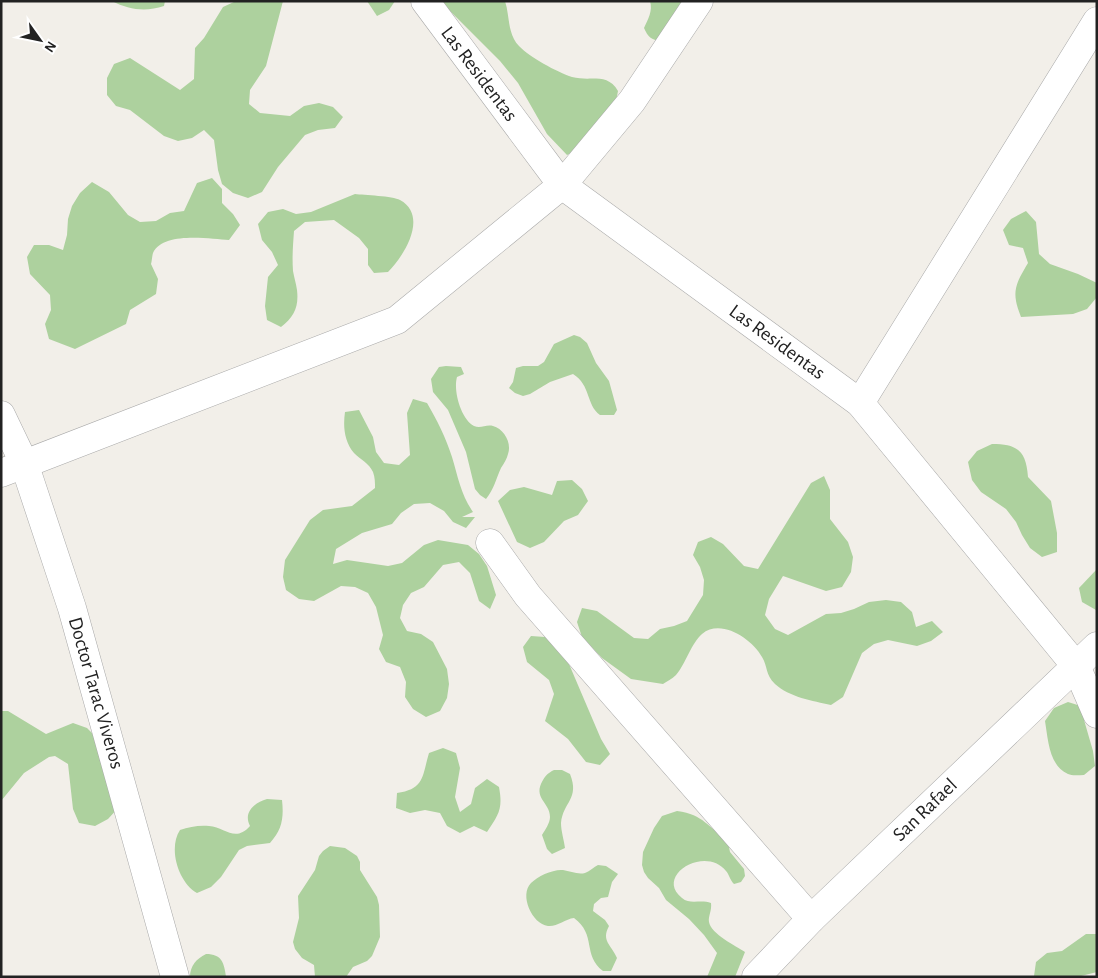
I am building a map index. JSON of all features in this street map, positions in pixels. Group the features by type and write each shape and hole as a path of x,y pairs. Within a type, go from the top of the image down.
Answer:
{"street":[{"name":"Las Residentas","path":"425,1 562,185 860,403 1076,666 1097,714"},
{"path":"12,468 397,320 562,185 632,100 699,1"},
{"path":"860,403 1097,21"},
{"name":"Doctor Tarac Viveros","path":"1,415 12,468 72,608 175,977"},
{"path":"490,543 528,596 811,919"},
{"name":"San Rafael","path":"764,973 811,919 1097,646"}],"green space":[{"path":"112,1 165,1 164,6 144,9 131,8"},
{"path":"236,1 283,1 266,66 250,90 249,104 260,113 290,116 304,106 319,103 333,107 343,117 335,128 318,130 305,135 278,167 262,192 248,198 233,193 222,184 214,140 204,130 192,138 178,141 164,136 130,110 116,106 107,95 107,78 114,64 130,58 180,90 194,79 195,48 204,38 223,7"},
{"path":"367,1 395,1 389,10 377,16"},
{"path":"440,1 505,1 512,36 529,55 566,75 609,81 614,85 618,91 616,101 594,141 567,155 547,134 518,83 500,61"},
{"path":"650,1 697,1 661,41 650,38 644,28 650,12"},
{"path":"212,178 222,189 222,203 233,214 240,225 229,240 176,239 158,246 153,253 151,264 158,279 156,294 130,310 126,324 75,349 49,339 45,324 51,310 50,295 30,274 27,257 34,245 49,245 63,250 67,235 68,219 72,206 80,193 92,182 109,192 128,215 140,222 156,221 170,213 184,211 197,183"},
{"path":"355,194 396,199 408,207 413,216 413,226 411,236 401,256 388,272 374,273 368,265 368,249 359,238 334,220 305,222 294,231 293,271 297,290 295,311 281,327 267,320 265,306 268,277 278,265 272,252 262,240 258,224 268,212 283,209 296,214 311,212"},
{"path":"1026,211 1036,222 1039,254 1050,264 1097,283 1097,297 1087,309 1073,314 1021,317 1015,295 1017,283 1028,263 1023,248 1009,245 1003,230 1011,219"},
{"path":"574,335 587,343 596,363 609,381 617,410 614,415 600,415 596,411 583,384 573,374 550,382 523,396 509,388 513,382 516,368 538,366 544,362 554,344"},
{"path":"439,367 461,367 464,374 457,377 456,390 459,404 469,422 477,427 490,426 497,428 504,433 508,441 509,450 507,458 486,499 475,489 466,452 448,410 433,392 431,379"},
{"path":"413,399 427,403 447,443 458,479 473,512 462,517 475,517 466,528 453,522 444,511 430,503 414,504 401,513 392,524 362,533 336,549 333,564 347,560 388,566 402,563 424,545 438,540 468,545 479,554 487,566 496,595 490,609 479,601 470,573 459,562 443,565 424,587 411,593 403,605 400,618 407,631 421,634 433,642 447,669 449,684 447,698 440,711 426,717 413,709 405,697 406,682 400,667 386,662 379,649 383,635 376,607 368,593 355,587 341,586 314,601 299,599 286,590 283,577 285,560 310,520 323,510 352,506 375,488 373,472 354,453 348,444 344,428 345,412 359,410 373,437 376,452 384,463 399,465 410,455 407,413"},
{"path":"992,444 1001,444 1019,451 1023,455 1028,477 1051,501 1057,533 1057,552 1042,557 1030,548 1016,522 1006,509 981,492 972,480 968,462 977,451"},
{"path":"824,476 830,490 830,519 848,542 853,557 851,572 842,587 826,591 783,576 769,599 765,615 775,629 788,635 826,614 841,613 869,602 886,600 901,602 912,612 916,627 932,621 943,632 931,641 917,646 888,640 874,644 862,653 843,697 831,705 802,698 787,692 775,684 757,650 744,638 727,630 718,628 702,634 695,642 676,675 663,684 631,679 602,658 582,637 577,622 582,608 597,611 634,638 648,639 660,629 687,621 703,595 704,580 700,567 693,555 698,542 711,537 723,544 744,566 758,569 811,483"},
{"path":"572,480 582,489 588,501 578,515 564,521 544,542 530,548 517,542 498,501 510,490 524,487 552,495 557,481"},
{"path":"1097,569 1096,610 1082,602 1079,588"},
{"path":"531,636 545,637 566,657 601,739 610,754 600,765 586,762 568,739 545,721 554,694 549,680 527,662 523,647"},
{"path":"1068,702 1084,707 1089,706 1084,720 1093,751 1095,766 1084,775 1070,775 1062,770 1057,765 1050,751 1045,721 1054,708"},
{"path":"1,711 8,711 46,734 73,723 87,728 97,738 119,807 108,819 95,826 79,823 73,809 68,764 55,756 49,757 24,773 1,801"},
{"path":"443,748 456,753 460,768 455,797 460,812 471,804 475,788 487,779 499,787 499,811 487,832 474,826 460,833 447,826 440,813 425,810 410,813 396,808 397,793 418,785 429,753"},
{"path":"554,770 562,770 570,774 573,789 561,823 565,848 552,854 547,849 542,835 550,817 539,791 544,778"},
{"path":"267,799 282,800 283,806 280,828 270,843 247,846 239,850 221,877 211,887 197,893 190,888 180,873 175,855 175,846 180,830 194,826 205,826 215,827 235,834 240,833 250,826 248,816 251,809"},
{"path":"677,811 700,818 727,838 730,852 744,869 745,876 741,882 734,884 726,871 717,864 706,861 695,862 686,866 678,873 674,881 675,889 685,900 711,903 709,922 714,931 745,952 735,977 707,977 717,953 689,919 666,900 659,888 644,872 642,865 643,852 654,828 662,816"},
{"path":"330,846 345,848 357,856 360,862 360,870 377,897 379,905 380,937 372,956 367,961 353,967 346,977 315,977 314,965 302,958 295,949 293,942 299,918 298,896 315,870 319,856"},
{"path":"598,865 606,866 618,874 612,882 608,897 601,898 594,904 593,911 605,920 609,926 606,939 617,958 611,971 603,971 597,965 585,931 574,918 551,926 542,924 532,915 526,894 534,880 550,872 563,870 585,873"},
{"path":"1086,934 1097,934 1097,972 1077,977 1034,976 1036,962 1047,953 1062,951"},
{"path":"206,954 216,956 221,960 226,977 190,977 194,963"}]}
